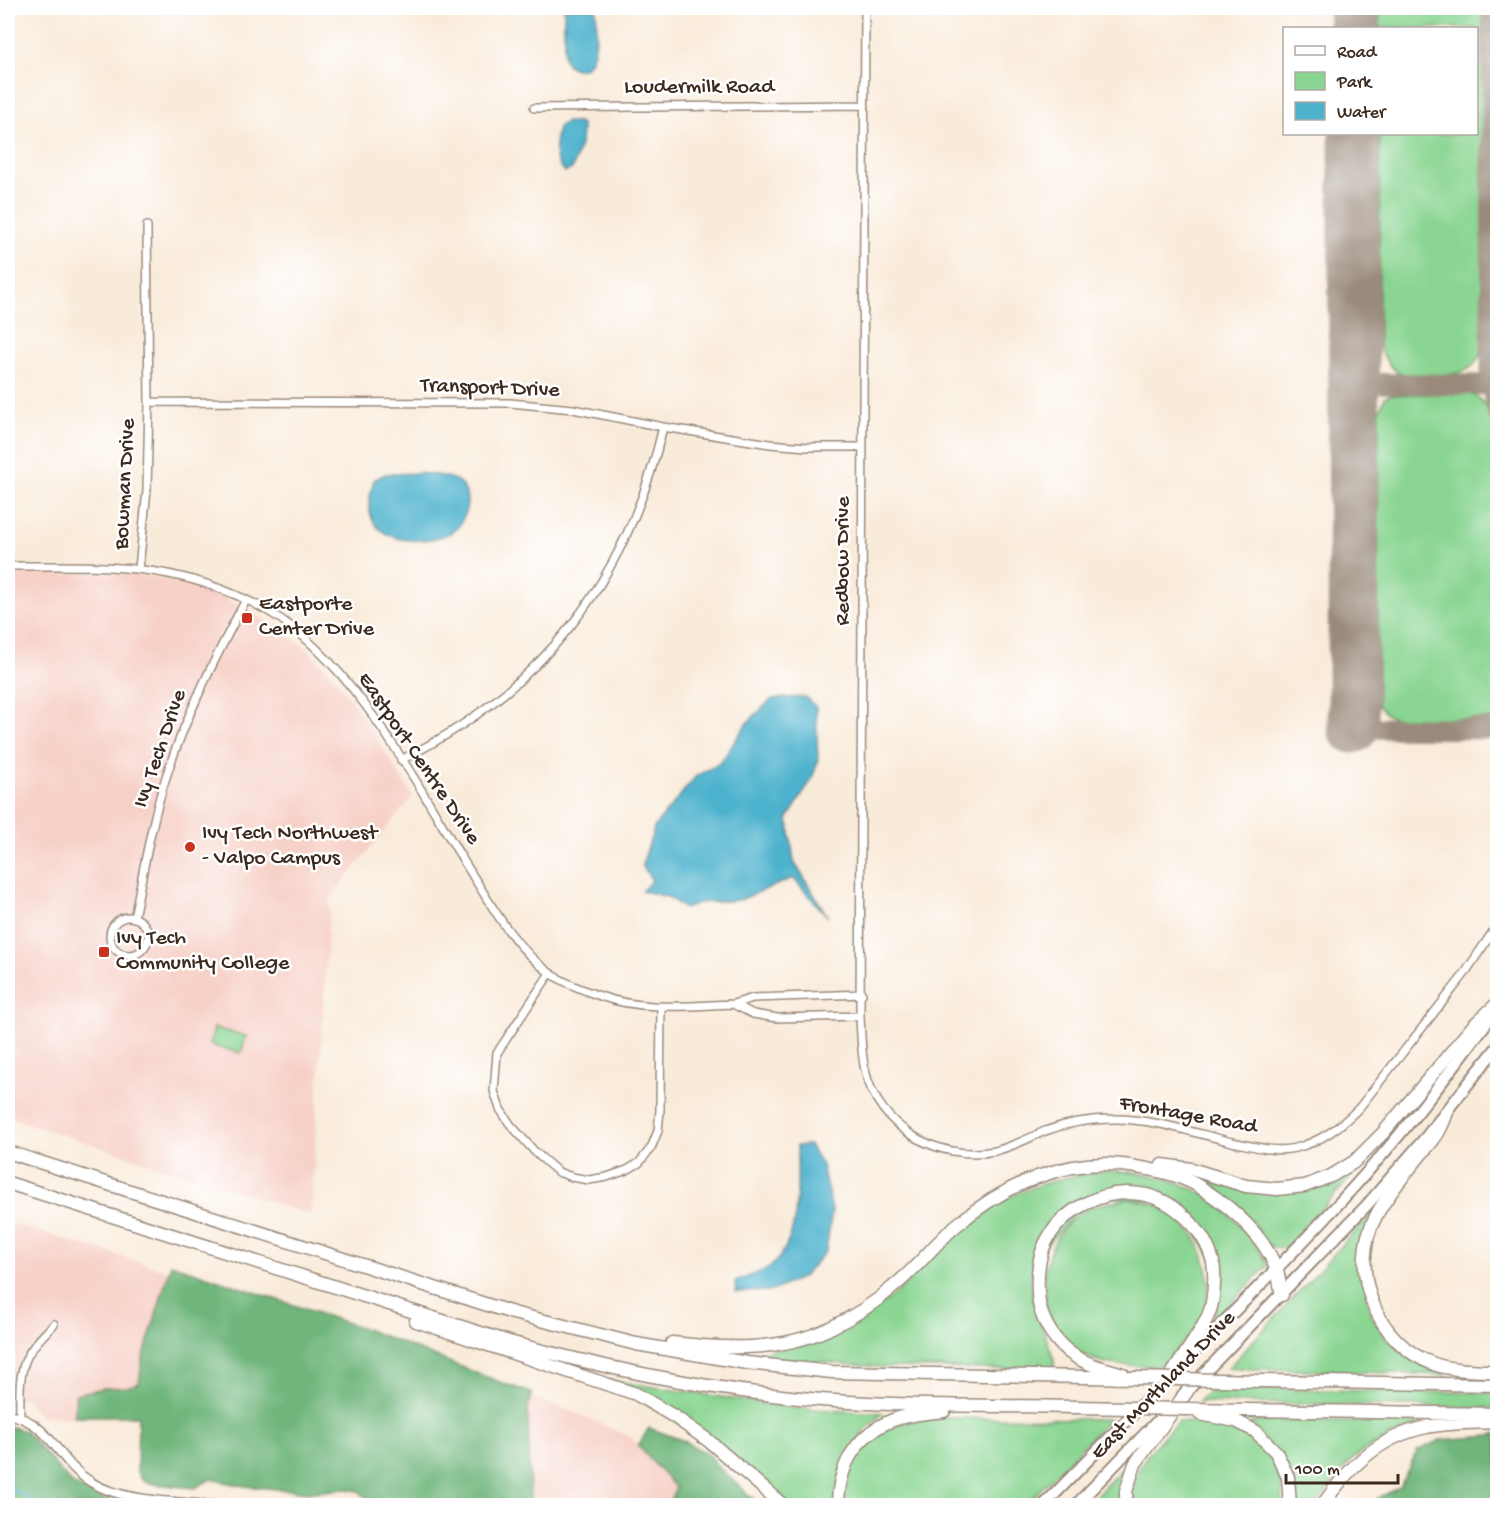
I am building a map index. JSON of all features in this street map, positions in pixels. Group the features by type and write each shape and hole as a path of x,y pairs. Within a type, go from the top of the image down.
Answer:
{"highway":[{"path":"636,1344 667,1342 716,1348 753,1348 789,1342 826,1330 863,1310 894,1287 957,1225 988,1201 1028,1180 1059,1170 1093,1164 1154,1164 1191,1169 1246,1186 1277,1189 1305,1186 1330,1176 1354,1162 1383,1133 1473,1026 1497,1005"},
{"path":"1043,1506 1369,1171 1440,1085 1497,1005"},
{"name":"East Morthland Drive","path":"1075,1506 1367,1205 1448,1110 1497,1046"},
{"path":"1448,1110 1438,1132 1390,1193 1375,1218 1367,1243 1364,1266 1368,1292 1378,1316 1395,1338 1415,1355 1433,1364 1453,1369 1497,1372"},
{"path":"8,1152 513,1313 636,1344 747,1363 832,1372 1108,1374 1135,1378 1497,1385"},
{"path":"1118,1164 1159,1170 1194,1183 1210,1193 1248,1226 1270,1256 1276,1269 1282,1294"},
{"path":"8,1183 509,1342 570,1359 662,1379 740,1392 894,1404 1187,1408 1496,1418"},
{"path":"1108,1374 1065,1350 1048,1328 1038,1304 1037,1270 1045,1243 1063,1218 1087,1202 1112,1195 1139,1193 1157,1198 1190,1222 1206,1243 1213,1263 1212,1305 1202,1327 1172,1374"},
{"path":"384,1302 417,1321 636,1394 709,1441 784,1506"},
{"path":"1126,1506 1126,1491 1135,1464 1188,1390"},
{"path":"838,1506 840,1482 846,1462 868,1434 893,1420 913,1415 990,1405"},
{"path":"1187,1408 1205,1416 1236,1421 1255,1431 1276,1452 1288,1477 1290,1506"},
{"path":"1322,1506 1339,1481 1365,1455 1392,1438 1428,1426 1496,1418"}],"street":[{"name":"Redbow Drive","path":"861,1016 866,8"},
{"name":"Loudermilk Road","path":"534,108 864,105"},
{"name":"Bowman Drive","path":"139,568 147,490 149,402 147,226"},
{"name":"Transport Drive","path":"149,402 510,403 573,409 663,427 807,447 863,447"},
{"path":"401,760 432,745 500,698 526,676 577,620 598,590 635,519 648,486 663,427"},
{"name":"Eastport Centre Drive","path":"8,566 139,568 170,573 203,582 246,600 285,623 331,664 366,708 500,919 528,953 550,973 573,985 602,997 661,1006 733,1004 753,998 861,994"},
{"name":"Ivy Tech Drive","path":"134,918 148,848 168,771 195,702 246,600"},
{"path":"128,917 134,918 145,925 148,938 144,949 127,956 116,951 110,940 110,934 116,922 128,917"},
{"name":"Frontage Road","path":"861,1016 865,1071 879,1101 898,1125 916,1139 938,1148 967,1153 997,1150 1064,1124 1112,1119 1150,1123 1252,1147 1293,1149 1326,1136 1342,1125 1359,1108 1462,976 1497,924"},
{"path":"550,973 497,1053 494,1091 500,1109 506,1118 535,1152 558,1172 572,1177 589,1180 617,1174 639,1163 651,1148 658,1131 660,1110 661,1006"},
{"name":"Eastport Centre Drive","path":"733,1004 753,1014 777,1018 861,1016"},
{"path":"20,1418 24,1365 33,1348 54,1324"},
{"path":"8,1414 38,1427 77,1472 101,1488 123,1495 225,1506"}],"shaded area":[{"name":"Ivy Tech Northwest - Valpo Campus","path":"8,573 118,574 154,577 192,586 223,597 276,626 307,649 335,678 413,796 330,898 311,1215 8,1117"},
{"path":"8,1222 169,1271 142,1362 139,1383 127,1387 103,1388 75,1400 76,1411 74,1416 70,1417 39,1416 27,1399 8,1399"},
{"path":"532,1398 574,1412 630,1437 676,1488 669,1505 530,1505 528,1409"}],"green space":[{"path":"1380,8 1483,8 1482,348 1474,364 1468,369 1452,374 1408,375 1401,373 1388,364 1379,346 1380,135 1478,135 1478,27 1380,27"},
{"path":"1465,393 1474,395 1485,405 1492,421 1497,446 1497,719 1394,718 1387,715 1378,705 1379,411 1385,397 1391,395"},
{"path":"214,1028 246,1036 241,1053 210,1045"},
{"path":"1366,1161 1289,1244 1280,1249 1267,1243 1252,1221 1235,1204 1193,1177 1246,1191 1337,1178"},
{"path":"1106,1171 1133,1172 1158,1177 1202,1194 1238,1223 1254,1242 1268,1265 1212,1322 1217,1301 1219,1269 1178,1203 1091,1195 1035,1258 1031,1278 1033,1301 1054,1360 1054,1366 1050,1370 880,1367 745,1356 823,1336 866,1315 906,1284 968,1224 1015,1194 1069,1177"},
{"path":"1129,1199 1156,1205 1170,1212 1182,1222 1200,1247 1208,1277 1208,1292 1202,1316 1186,1339 1161,1366 1110,1364 1090,1358 1065,1340 1054,1323 1047,1305 1044,1286 1046,1266 1052,1247 1063,1230 1077,1215 1089,1208"},
{"path":"1373,1212 1367,1294 1373,1317 1380,1329 1399,1349 1423,1364 1448,1375 1228,1368"},
{"path":"171,1264 368,1330 532,1393 528,1409 530,1505 384,1506 373,1504 359,1491 346,1489 311,1492 244,1486 211,1479 195,1488 144,1481 137,1472 138,1416 74,1416 75,1397 76,1394 103,1388 127,1387 139,1383 142,1362"},
{"path":"608,1380 794,1408 883,1413 862,1433 834,1505 790,1505 729,1453"},
{"path":"1212,1388 1497,1393 1497,1408 1198,1402"},
{"path":"943,1418 1110,1419 1025,1505 845,1506 845,1487 850,1469 857,1455 876,1434 900,1424"},
{"path":"1179,1421 1228,1425 1247,1433 1256,1440 1265,1449 1277,1470 1283,1506 1133,1506 1134,1480 1139,1469 1153,1448"},
{"path":"1250,1422 1424,1423 1389,1437 1357,1456 1347,1464 1317,1505 1294,1506 1292,1474"},
{"path":"8,1426 25,1431 72,1484 105,1500 159,1505 8,1505"},
{"path":"649,1428 682,1440 711,1456 717,1466 760,1505 669,1505 676,1488 638,1446"},
{"path":"1497,1433 1497,1505 1372,1505 1378,1498 1400,1487 1417,1451 1440,1440 1490,1436"},
{"path":"1123,1468 1125,1472 1121,1505 1086,1506"}],"water":[{"path":"564,8 596,8 595,43 586,67 574,69 564,59"},
{"path":"566,122 579,123 582,126 576,159 572,169 565,172 558,163 555,144 559,126"},
{"path":"421,473 446,476 459,482 463,487 467,504 460,524 447,535 423,540 397,538 385,533 376,526 370,512 374,480 385,474"},
{"path":"805,697 816,707 818,762 811,781 788,818 794,862 828,917 793,878 740,900 698,903 685,909 668,897 642,891 652,880 642,865 655,826 696,776 721,762 747,723 772,699"},
{"path":"809,1145 822,1165 832,1210 826,1251 803,1277 772,1291 736,1292 735,1282 773,1264 789,1239 796,1208 797,1146"}],"waterway":[{"path":"8,1487 44,1506"}],"taxiway":[{"path":"1492,8 1491,384 1498,415"},
{"path":"1353,383 1498,385"},
{"path":"1353,728 1498,729"}],"runway":[{"path":"1354,8 1354,27"},
{"path":"1353,728 1354,135"}],"place":[{"name":"Eastporte Center Drive","path":"247,618"},
{"name":"Ivy Tech Northwest - Valpo Campus","path":"190,847"},
{"name":"Ivy Tech Community College","path":"104,952"}]}
